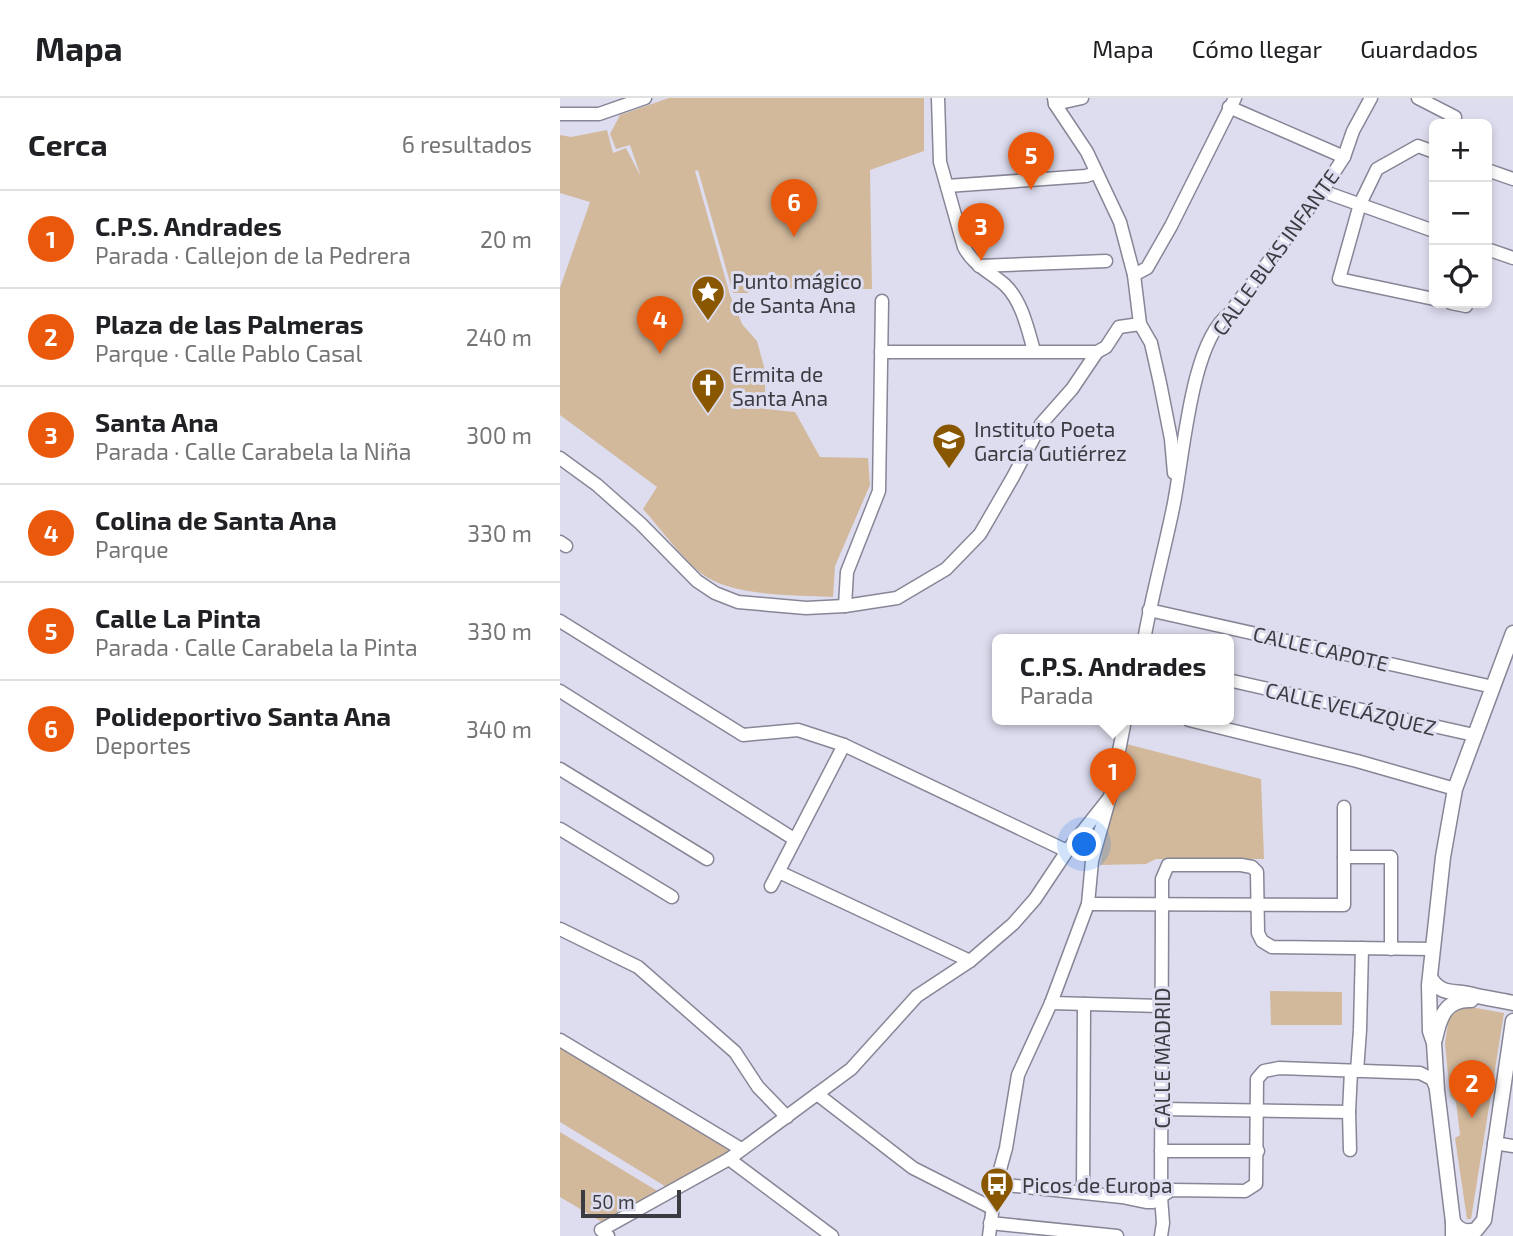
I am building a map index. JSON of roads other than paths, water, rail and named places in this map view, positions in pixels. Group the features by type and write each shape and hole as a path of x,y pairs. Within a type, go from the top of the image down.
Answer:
{"street":[{"path":"560,114 599,114 645,98"},
{"path":"938,98 940,162 964,247 969,257 1007,287 1023,315 1034,351"},
{"path":"1082,98 1055,101 1087,152 1120,222 1134,275 1140,324 1151,343 1171,439 1175,494 1145,634"},
{"name":"CALLE BLAS INFANTE","path":"1175,494 1185,421 1209,342 1222,319 1229,314 1322,191 1344,157 1353,131 1371,98"},
{"path":"1418,98 1455,117"},
{"path":"1134,275 1147,268 1171,226 1232,102 1344,157"},
{"path":"1429,150 1418,146 1377,169 1360,204 1339,279 1429,298"},
{"path":"1492,172 1513,179"},
{"path":"947,186 1086,176 1095,173"},
{"path":"1322,191 1429,229"},
{"path":"1492,251 1513,258"},
{"path":"979,266 1106,261"},
{"path":"845,606 847,572 879,491 882,301"},
{"path":"560,458 597,485 641,524 697,581 715,593 738,601 806,608 845,606 897,598 946,569 979,534 1041,424 1072,389 1097,352 1106,347 1119,327 1140,324"},
{"path":"881,352 1097,352"},
{"name":"CALLE CAPOTE","path":"1149,610 1493,687"},
{"path":"560,621 743,735 798,730 844,745 1067,851"},
{"path":"1513,633 1455,789 1443,857 1431,979 1430,1031 1434,1044 1453,1229 1474,1234 1483,1220 1494,1143 1508,1095 1513,1021"},
{"name":"CALLE VELÁZQUEZ","path":"1234,681 1475,735"},
{"path":"560,691 794,839"},
{"path":"1117,1236 989,1229 1018,1075 1051,1003 1088,904 1092,861 1110,797 1124,725"},
{"path":"1209,725 1357,761 1455,789"},
{"path":"771,886 844,745"},
{"path":"560,769 707,859"},
{"path":"605,1233 729,1159 851,1069 917,996 970,961 1013,924 1035,899 1067,851 1110,797"},
{"path":"1088,904 1344,905 1344,807"},
{"path":"560,829 672,897"},
{"path":"1344,857 1391,857 1391,948"},
{"name":"CALLE MADRID","path":"1161,1236 1162,879 1168,865 1176,863 1241,864 1252,867 1257,872 1258,905"},
{"path":"779,872 970,961"},
{"path":"1258,905 1258,933 1262,941 1272,947 1433,949"},
{"path":"560,929 638,967 735,1052 758,1087 786,1117"},
{"path":"1350,1150 1349,1112 1360,1030 1362,948"},
{"path":"1431,979 1445,992 1472,994 1507,1002 1513,1013"},
{"path":"1434,1044 1445,1011 1459,1000 1479,997"},
{"path":"1051,1003 1161,1006"},
{"path":"1083,1192 1084,1004"},
{"path":"560,1040 741,1149"},
{"path":"996,1184 1122,1196 1146,1202 1171,1190 1244,1191 1256,1184 1258,1079 1261,1073 1270,1068 1424,1073 1432,1079 1437,1090"},
{"path":"817,1094 913,1168 992,1208"},
{"path":"1162,1109 1349,1112"},
{"path":"1494,1143 1513,1146"},
{"path":"1161,1151 1258,1151"},
{"path":"729,1159 832,1236"}],"place":[{"name":"Calle La Pinta","path":"1031,190"},
{"name":"Polideportivo Santa Ana","path":"794,237"},
{"name":"Santa Ana","path":"981,261"},
{"name":"Punto mágico de Santa Ana","path":"708,322"},
{"name":"Colina de Santa Ana","path":"660,354"},
{"name":"Ermita de Santa Ana","path":"708,415"},
{"name":"Instituto Poeta García Gutiérrez","path":"949,470"},
{"name":"C.P.S. Andrades","path":"1113,806"},
{"name":"Plaza de las Palmeras","path":"1472,1118"},
{"name":"Picos de Europa","path":"997,1214"}]}
